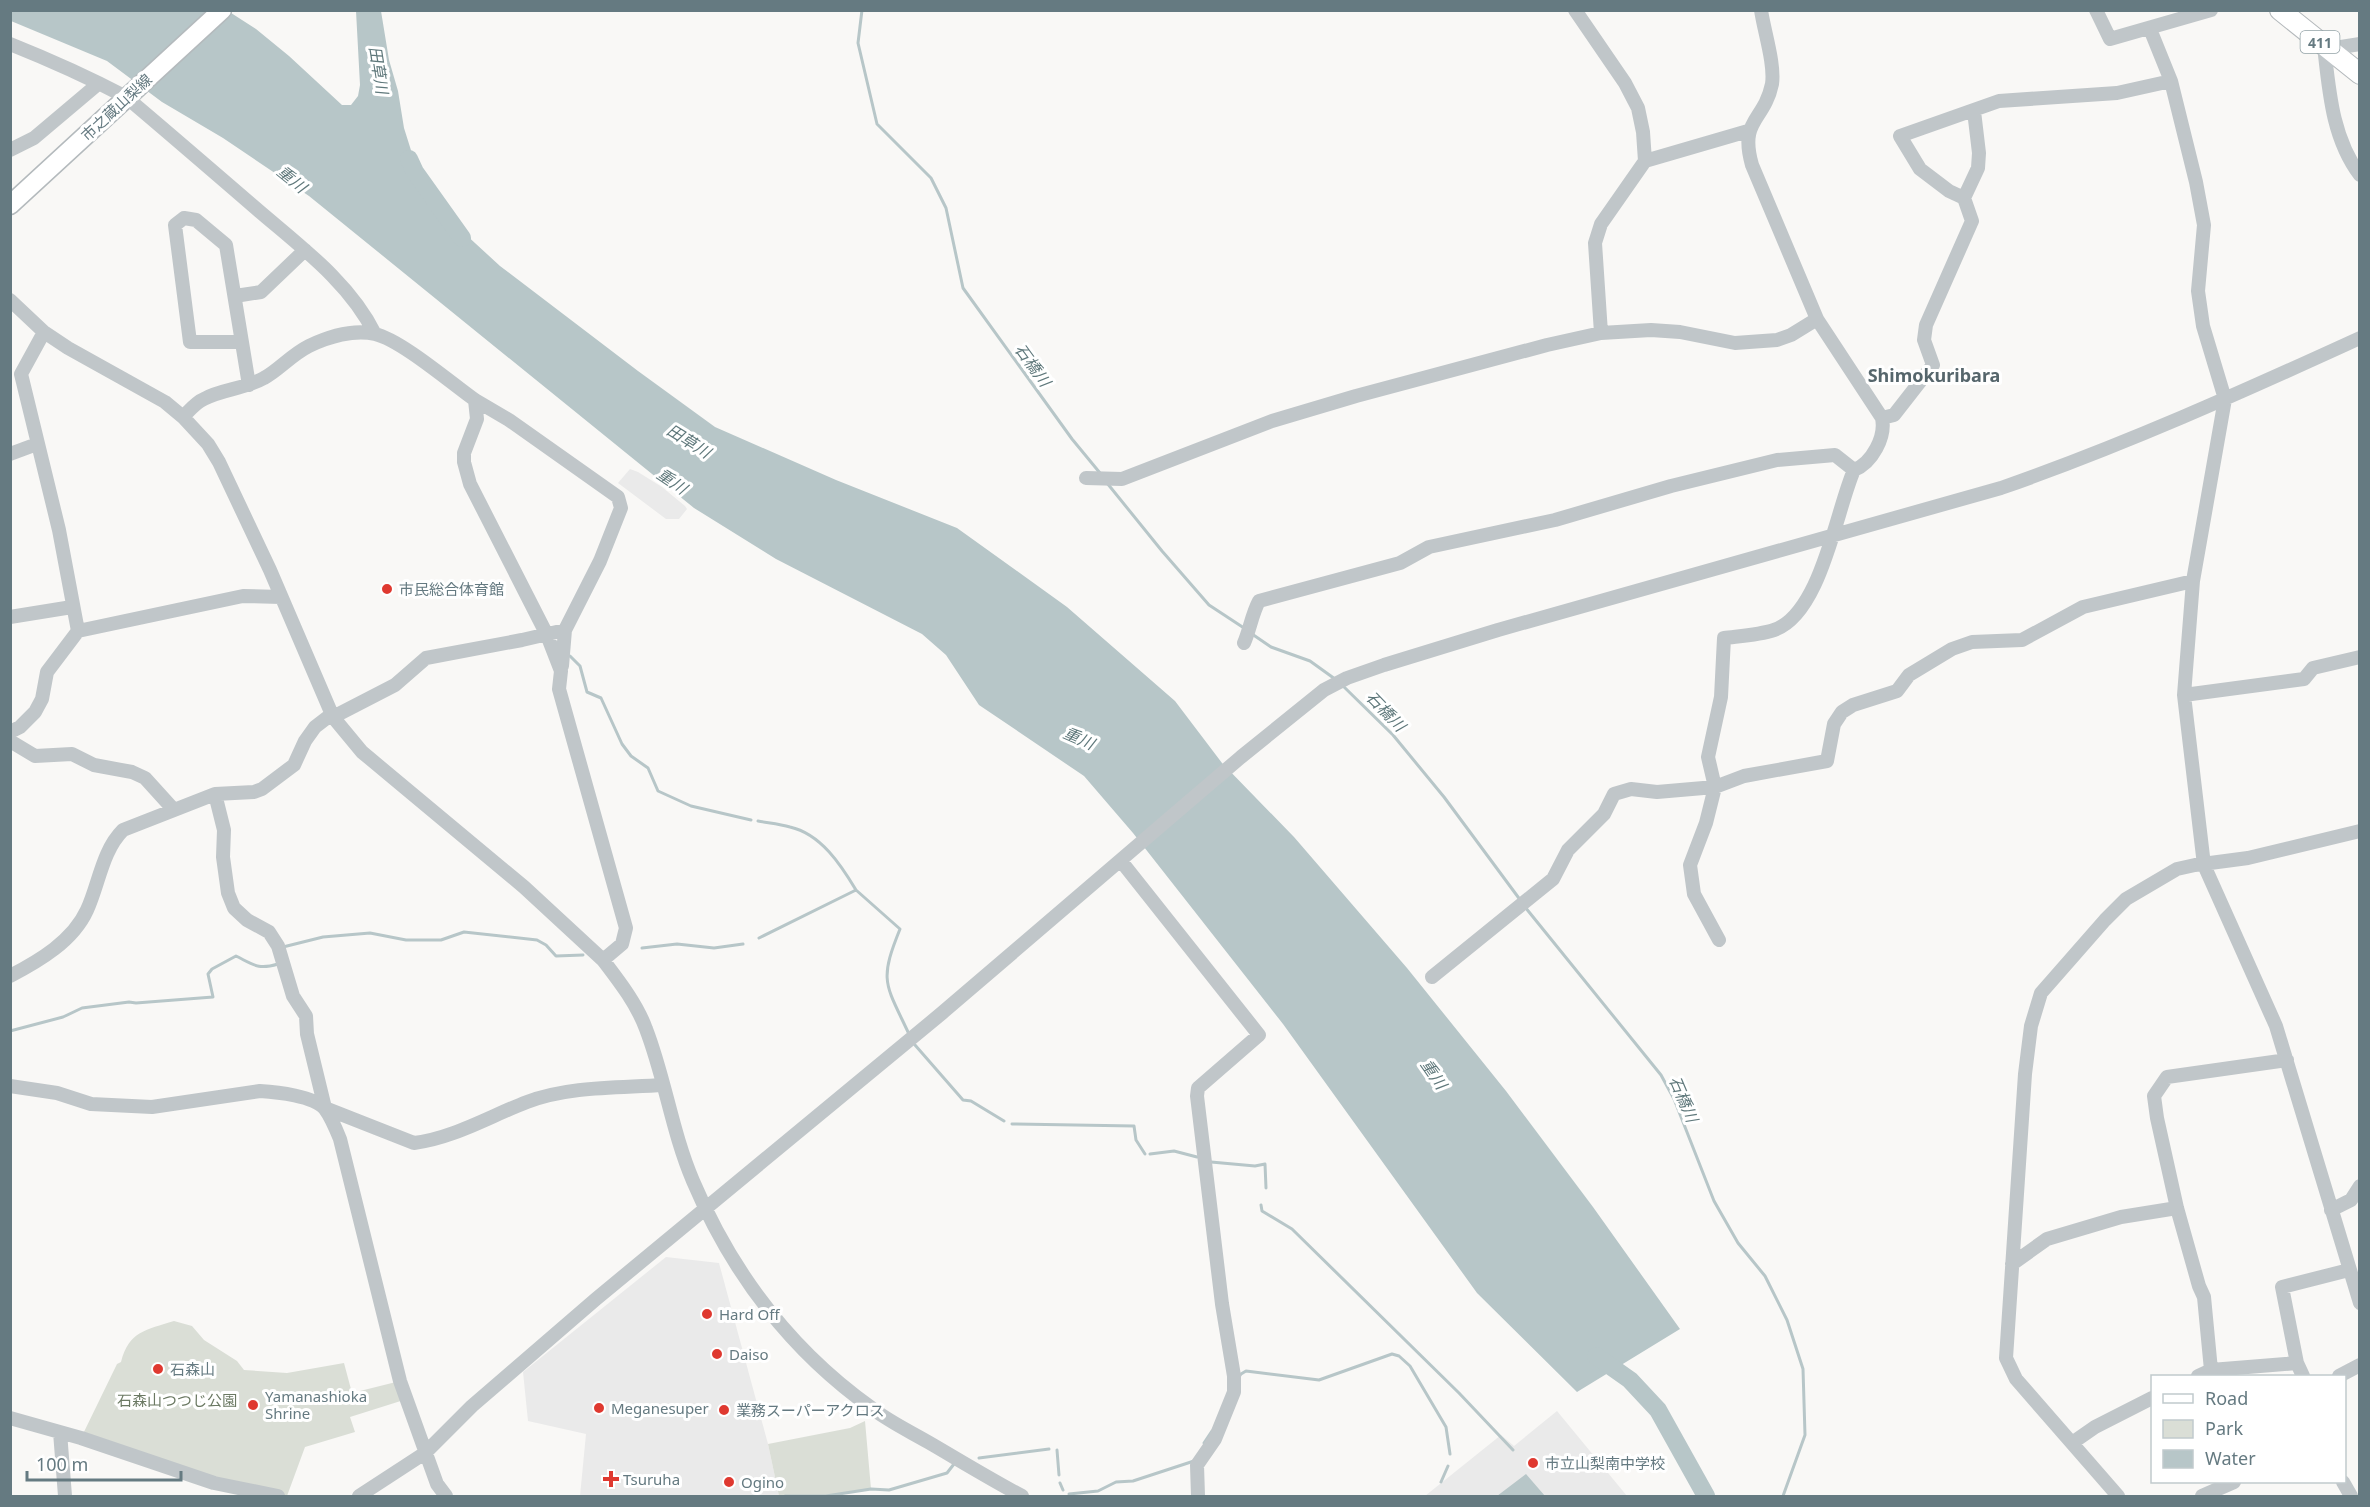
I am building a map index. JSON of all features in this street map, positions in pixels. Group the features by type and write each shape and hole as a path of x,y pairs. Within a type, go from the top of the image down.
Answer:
{"highway":[{"name":"411","path":"2280,10 2360,74"}],"main road":[{"name":"市之蔵山梨線","path":"10,205 222,10"}],"street":[{"path":"1575,10 1625,83 1638,108 1643,132 1645,161"},
{"path":"1719,940 1695,894 1690,865 1706,823 1715,787 1708,757 1721,697 1724,638 1775,630 1796,615 1813,588 1833,535 1845,490 1854,470 1864,466 1872,457 1884,426 1882,418 1817,319 1752,165 1747,146 1748,131 1763,106 1772,83 1772,70 1761,10"},
{"path":"2096,10 2110,39 2211,10"},
{"path":"2150,29 2170,81 2196,182 2204,225 2199,291 2203,326 2225,399 2193,581 2184,695 2204,865 2276,1026 2360,1303"},
{"path":"10,44 78,72 98,84 129,95 304,250 349,293 364,312 375,334"},
{"path":"2360,44 2329,49 2329,97 2338,130 2354,167 2360,175"},
{"path":"1964,198 1949,191 1920,169 1900,136 1999,101 2117,93 2170,81"},
{"path":"10,150 34,138 98,84"},
{"path":"1882,418 1894,415 1933,365 1924,340 1926,325 1972,221 1964,198 1977,168 1979,153 1974,111"},
{"path":"1600,333 1595,243 1601,224 1645,161 1748,131"},
{"path":"242,342 190,342 175,225 184,219 196,220 226,245 234,296 242,342 249,385"},
{"path":"234,296 261,292 304,250"},
{"path":"10,300 44,332 68,348 149,392 183,417 208,444 219,462 333,717 362,752 524,887 603,960 632,1000 646,1028 692,1180 741,1275 764,1306 803,1351 873,1409 1022,1497"},
{"path":"1087,478 1122,479 1272,422 1356,396 1600,333 1651,330 1680,332 1735,343 1777,340 1791,335 1817,319"},
{"path":"44,332 21,374 68,574 78,631"},
{"path":"183,417 203,399 266,378 284,361 307,347 347,334 375,334 401,346 475,400 509,420 618,497 621,508 600,561 566,630 559,689 626,928 622,944 603,960"},
{"path":"359,1497 425,1453 472,1406 596,1299 707,1209 1121,861 1241,757 1324,690 1347,678 1498,630 2001,488 2063,466 2225,399 2360,338"},
{"path":"475,400 477,419 464,453 470,484 547,635 561,671"},
{"path":"10,454 37,444"},
{"path":"1244,643 1251,629 1259,601 1400,563 1429,548 1555,520 1671,486 1777,460 1835,455 1854,470"},
{"path":"1432,977 1553,879 1568,850 1605,814 1614,794 1631,789 1657,792 1715,787 1744,776 1827,760 1834,724 1842,712 1853,705 1897,691 1909,675 1952,649 1972,642 2022,640 2083,607 2193,581"},
{"path":"10,732 20,727 35,712 42,699 47,672 78,631 243,596 280,597"},
{"path":"10,617 72,607"},
{"path":"10,976 49,954 80,924 112,841 123,830 215,794 254,792 262,789 294,765 305,741 315,727 327,717 333,717 395,685 426,658 566,630"},
{"path":"2184,695 2304,679 2313,668 2360,657"},
{"path":"10,741 35,756 72,753 94,765 132,772 145,778 174,810"},
{"path":"215,794 224,830 223,857 228,893 234,908 247,920 269,932 278,946 293,996 306,1016 307,1034 324,1108 340,1139 400,1381 437,1484 446,1497"},
{"path":"2118,1497 2016,1379 2006,1358 2025,1074 2031,1026 2041,993 2104,920 2126,899 2178,870 2248,858 2360,831"},
{"path":"1121,861 1259,1035 1198,1088 1197,1096 1222,1304 1234,1376 1234,1392 1215,1439 1197,1465 1198,1497"},
{"path":"2211,1370 2204,1297 2177,1208 2154,1096 2167,1077 2287,1060"},
{"path":"10,1086 57,1093 91,1104 152,1107 270,1091 313,1100 324,1108 414,1143 429,1141 526,1103 558,1094 663,1085"},
{"path":"2331,1210 2351,1200 2360,1186"},
{"path":"2012,1264 2033,1248 2054,1237 2121,1217 2177,1208"},
{"path":"2302,1375 2282,1287 2349,1270"},
{"path":"2202,1375 2211,1370 2298,1363"},
{"path":"2342,1375 2360,1365"},
{"path":"2072,1443 2095,1427 2151,1399"},
{"path":"10,1418 60,1432 213,1490 278,1497"},
{"path":"60,1432 65,1497"},
{"path":"2202,1497 2232,1483"},
{"path":"2344,1483 2351,1497"}],"shaded area":[{"path":"630,469 662,487 685,506 687,509 679,519 666,519 618,483"},
{"path":"666,1257 719,1263 768,1444 779,1496 580,1496 586,1434 528,1421 523,1372"},
{"name":"市立山梨南中学校","path":"1557,1411 1627,1496 1425,1496 1501,1435 1514,1446"}],"green space":[{"name":"石森山つつじ公園","path":"174,1321 192,1326 204,1340 237,1361 244,1370 287,1373 344,1363 352,1393 400,1381 407,1399 350,1417 355,1432 305,1447 287,1496 278,1496 81,1438 129,1344 140,1333"},
{"path":"865,1421 871,1489 826,1496 779,1496 768,1444 850,1428"}],"water":[{"path":"10,11 228,11 256,29 289,56 342,105 351,105 358,96 360,85 356,11 381,11 404,128 426,198 500,266 715,427 836,480 957,528 1067,607 1175,701 1222,763 1294,837 1407,968 1506,1091 1680,1329 1577,1392 1477,1293 1283,1024 1133,833 1084,776 979,705 946,655 922,634 776,559 694,508 309,196 223,138 162,102 107,61 11,21"},
{"path":"1526,1474 1545,1496 1497,1496"}],"waterway":[{"name":"石橋川","path":"862,10 858,43 877,124 931,178 946,208 963,288 1072,439 1100,473"},
{"name":"田草川","path":"409,159 415,172 462,238"},
{"name":"石橋川","path":"1107,483 1209,605 1244,628"},
{"name":"石橋川","path":"1252,634 1271,647 1310,661 1335,679"},
{"path":"570,656 580,666 587,692 601,698 622,744 631,756 648,768 658,791 691,806 751,820"},
{"name":"石橋川","path":"1342,685 1393,735 1444,797 1521,901"},
{"path":"758,821 790,827 821,843 837,861 856,890"},
{"path":"759,938 856,890 900,929 887,972 890,992 908,1032"},
{"name":"石橋川","path":"1525,907 1661,1075 1674,1099 1714,1201 1738,1243 1765,1276 1787,1320 1803,1369 1805,1435 1783,1496"},
{"path":"283,947 323,937 370,933 406,940 441,940 464,932 537,940 546,945 556,956 583,955"},
{"path":"642,948 677,944 714,948 743,944"},
{"path":"10,1031 63,1017 82,1008 129,1002 213,997 208,974 212,969 236,956 261,966 278,964"},
{"path":"915,1045 963,1100 971,1101 1004,1121"},
{"path":"1012,1124 1134,1126 1136,1140 1145,1154"},
{"path":"1150,1154 1174,1151 1197,1157"},
{"path":"1211,1162 1255,1166 1265,1164 1266,1188"},
{"path":"1261,1205 1262,1211 1292,1229 1459,1393 1513,1450"},
{"path":"1239,1377 1246,1371 1319,1380 1392,1354 1399,1356 1410,1366 1446,1427 1450,1454"},
{"name":"重川","path":"1596,1356 1630,1380 1658,1410 1706,1496"},
{"path":"1204,1443 1212,1431"},
{"path":"979,1458 1049,1449"},
{"path":"1057,1450 1059,1475"},
{"path":"1069,1494 1098,1491 1116,1482 1133,1481 1194,1461"},
{"path":"785,1496 826,1496 871,1489 889,1490 947,1473 954,1464"},
{"path":"1441,1482 1448,1466"},
{"path":"1060,1483 1063,1490"}],"place":[{"name":"市民総合体育館","path":"387,589"},
{"name":"Hard Off","path":"707,1314"},
{"name":"Daiso","path":"717,1354"},
{"name":"石森山","path":"158,1369"},
{"name":"Yamanashioka Shrine","path":"253,1405"},
{"name":"Meganesuper","path":"599,1408"},
{"name":"業務スーパーアクロス","path":"724,1410"},
{"name":"市立山梨南中学校","path":"1533,1463"},
{"name":"Tsuruha","path":"611,1479"},
{"name":"Ogino","path":"729,1482"}],"district":[{"name":"Shimokuribara","path":"1934,375"}]}
